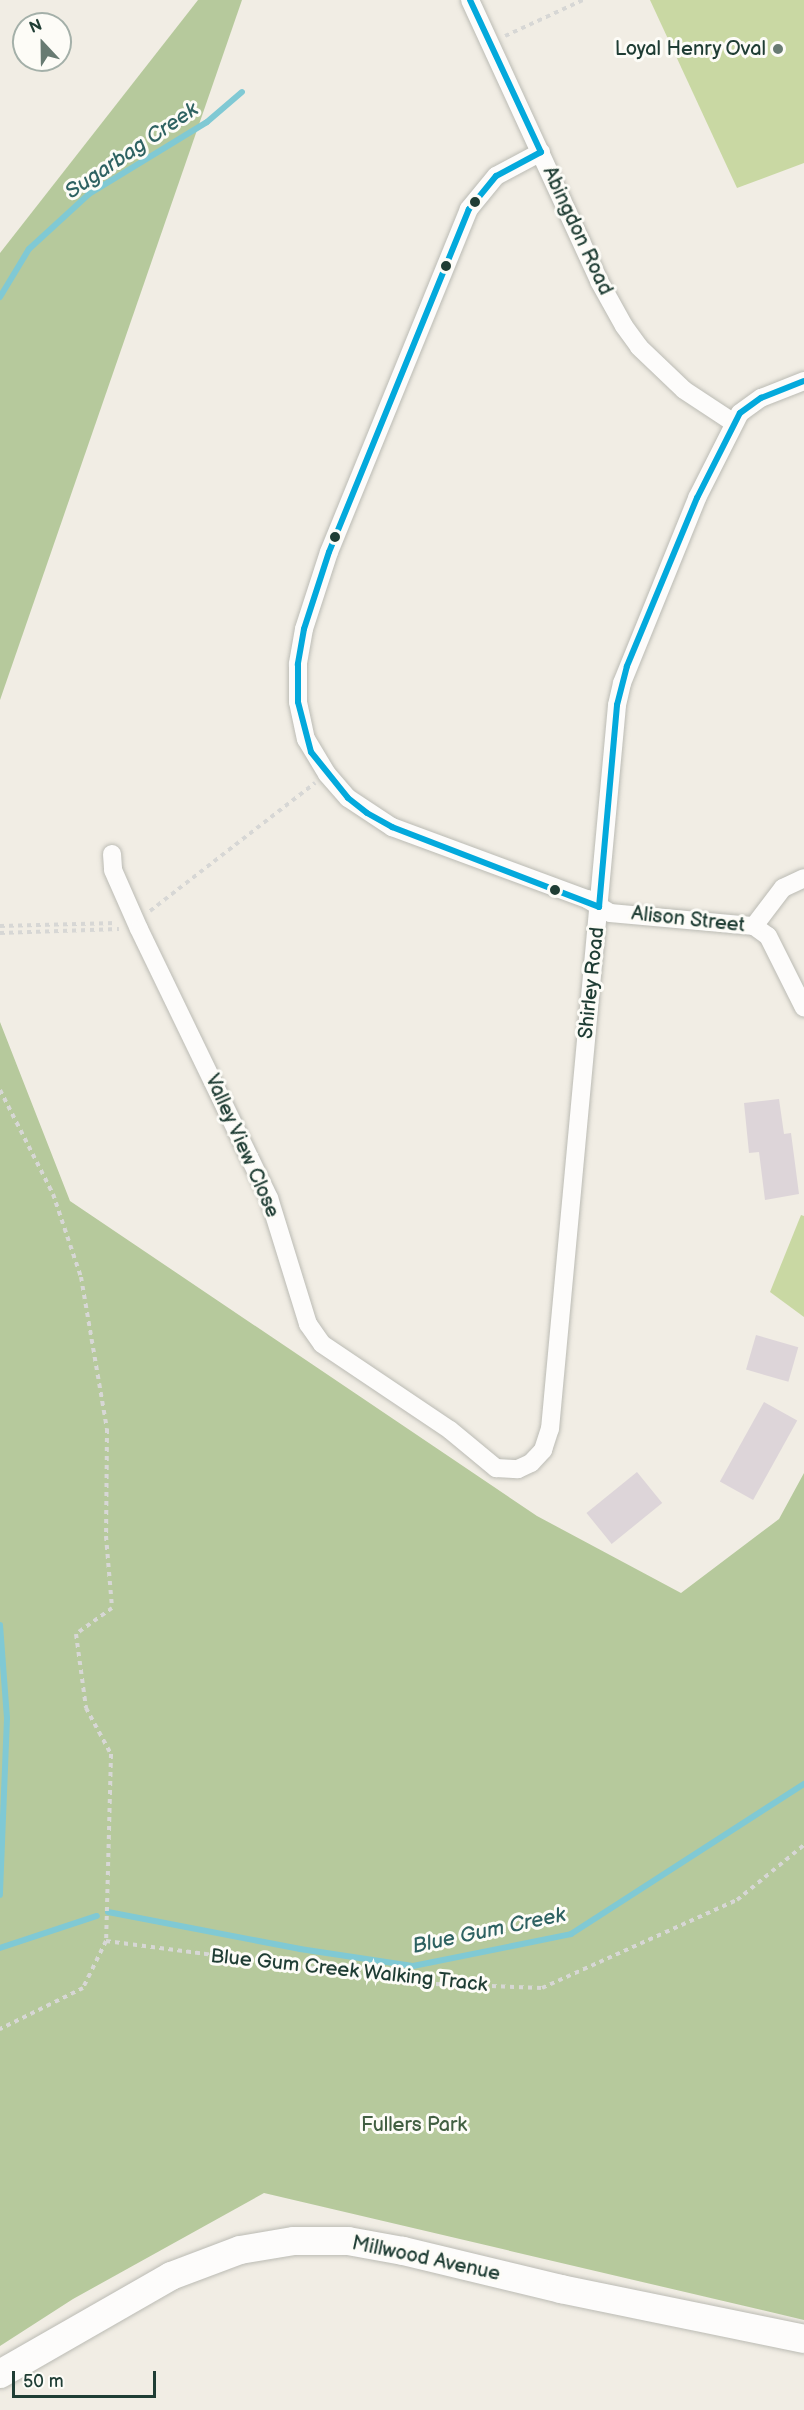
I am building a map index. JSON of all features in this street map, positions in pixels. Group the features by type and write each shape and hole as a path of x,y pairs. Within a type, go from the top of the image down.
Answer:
{"main road":[{"name":"Millwood Avenue","path":"0,2374 185,2269 240,2250 294,2241 348,2241 403,2251 561,2289 804,2339"}],"street":[{"name":"Abingdon Road","path":"470,0 599,281 624,326 684,390 734,423"},
{"name":"Alison Street","path":"541,152 496,176 469,209 318,582 304,628 298,691 306,739 327,774 348,798 392,827 610,913 754,926 768,936 804,1008"},
{"name":"Shirley Road","path":"496,1468 518,1469 531,1464 543,1450 550,1429 616,705 622,683 697,498 734,423 750,404 804,381"},
{"name":"Valley View Close","path":"112,854 113,870 137,925 269,1198 308,1324 322,1344 341,1360 450,1430 496,1468"},
{"path":"754,926 783,888 804,878"}],"path":[{"path":"490,42 583,0"},
{"path":"0,933 137,925 327,774"},
{"path":"0,926 137,925"},
{"path":"0,1090 53,1194 81,1277 107,1429 106,1536 112,1608 76,1634 86,1708 111,1754 106,1941 83,1988 0,2029"},
{"name":"Blue Gum Creek Walking Track","path":"106,1941 426,1983 542,1988 737,1900 804,1845"}],"green space":[{"path":"198,0 242,0 0,700 0,253"},
{"path":"650,0 804,0 804,163 737,188"},
{"name":"Fullers Park","path":"0,1022 70,1201 537,1516 681,1593 779,1519 804,1473 804,2320 264,2193 73,2299 0,2346"},
{"path":"801,1215 804,1216 804,1317 770,1292"}],"building":[{"path":"779,1099 784,1134 791,1133 799,1194 765,1200 759,1152 749,1153 744,1103"},
{"path":"756,1335 798,1347 788,1382 746,1370"},
{"path":"764,1402 797,1420 753,1500 720,1482"},
{"path":"637,1472 662,1503 612,1544 586,1513"}],"waterway":[{"name":"Sugarbag Creek","path":"0,297 29,249 89,194 207,122 242,92"},
{"name":"Sugarbag Creek","path":"0,1625 7,1718 0,1895"},
{"name":"Blue Gum Creek","path":"108,1912 300,1949 413,1966 571,1934 804,1784"},
{"name":"Blue Gum Creek","path":"0,1948 97,1916"}],"transit line":[{"path":"470,0 541,152"},
{"path":"541,152 496,176 469,209 329,552 304,629 298,664 298,702 311,752 348,798 367,813 392,827 599,907"},
{"path":"599,907 617,705 627,666 697,498 740,413 761,398 804,381"}],"place":[{"name":"Loyal Henry Oval","path":"778,49"}]}
